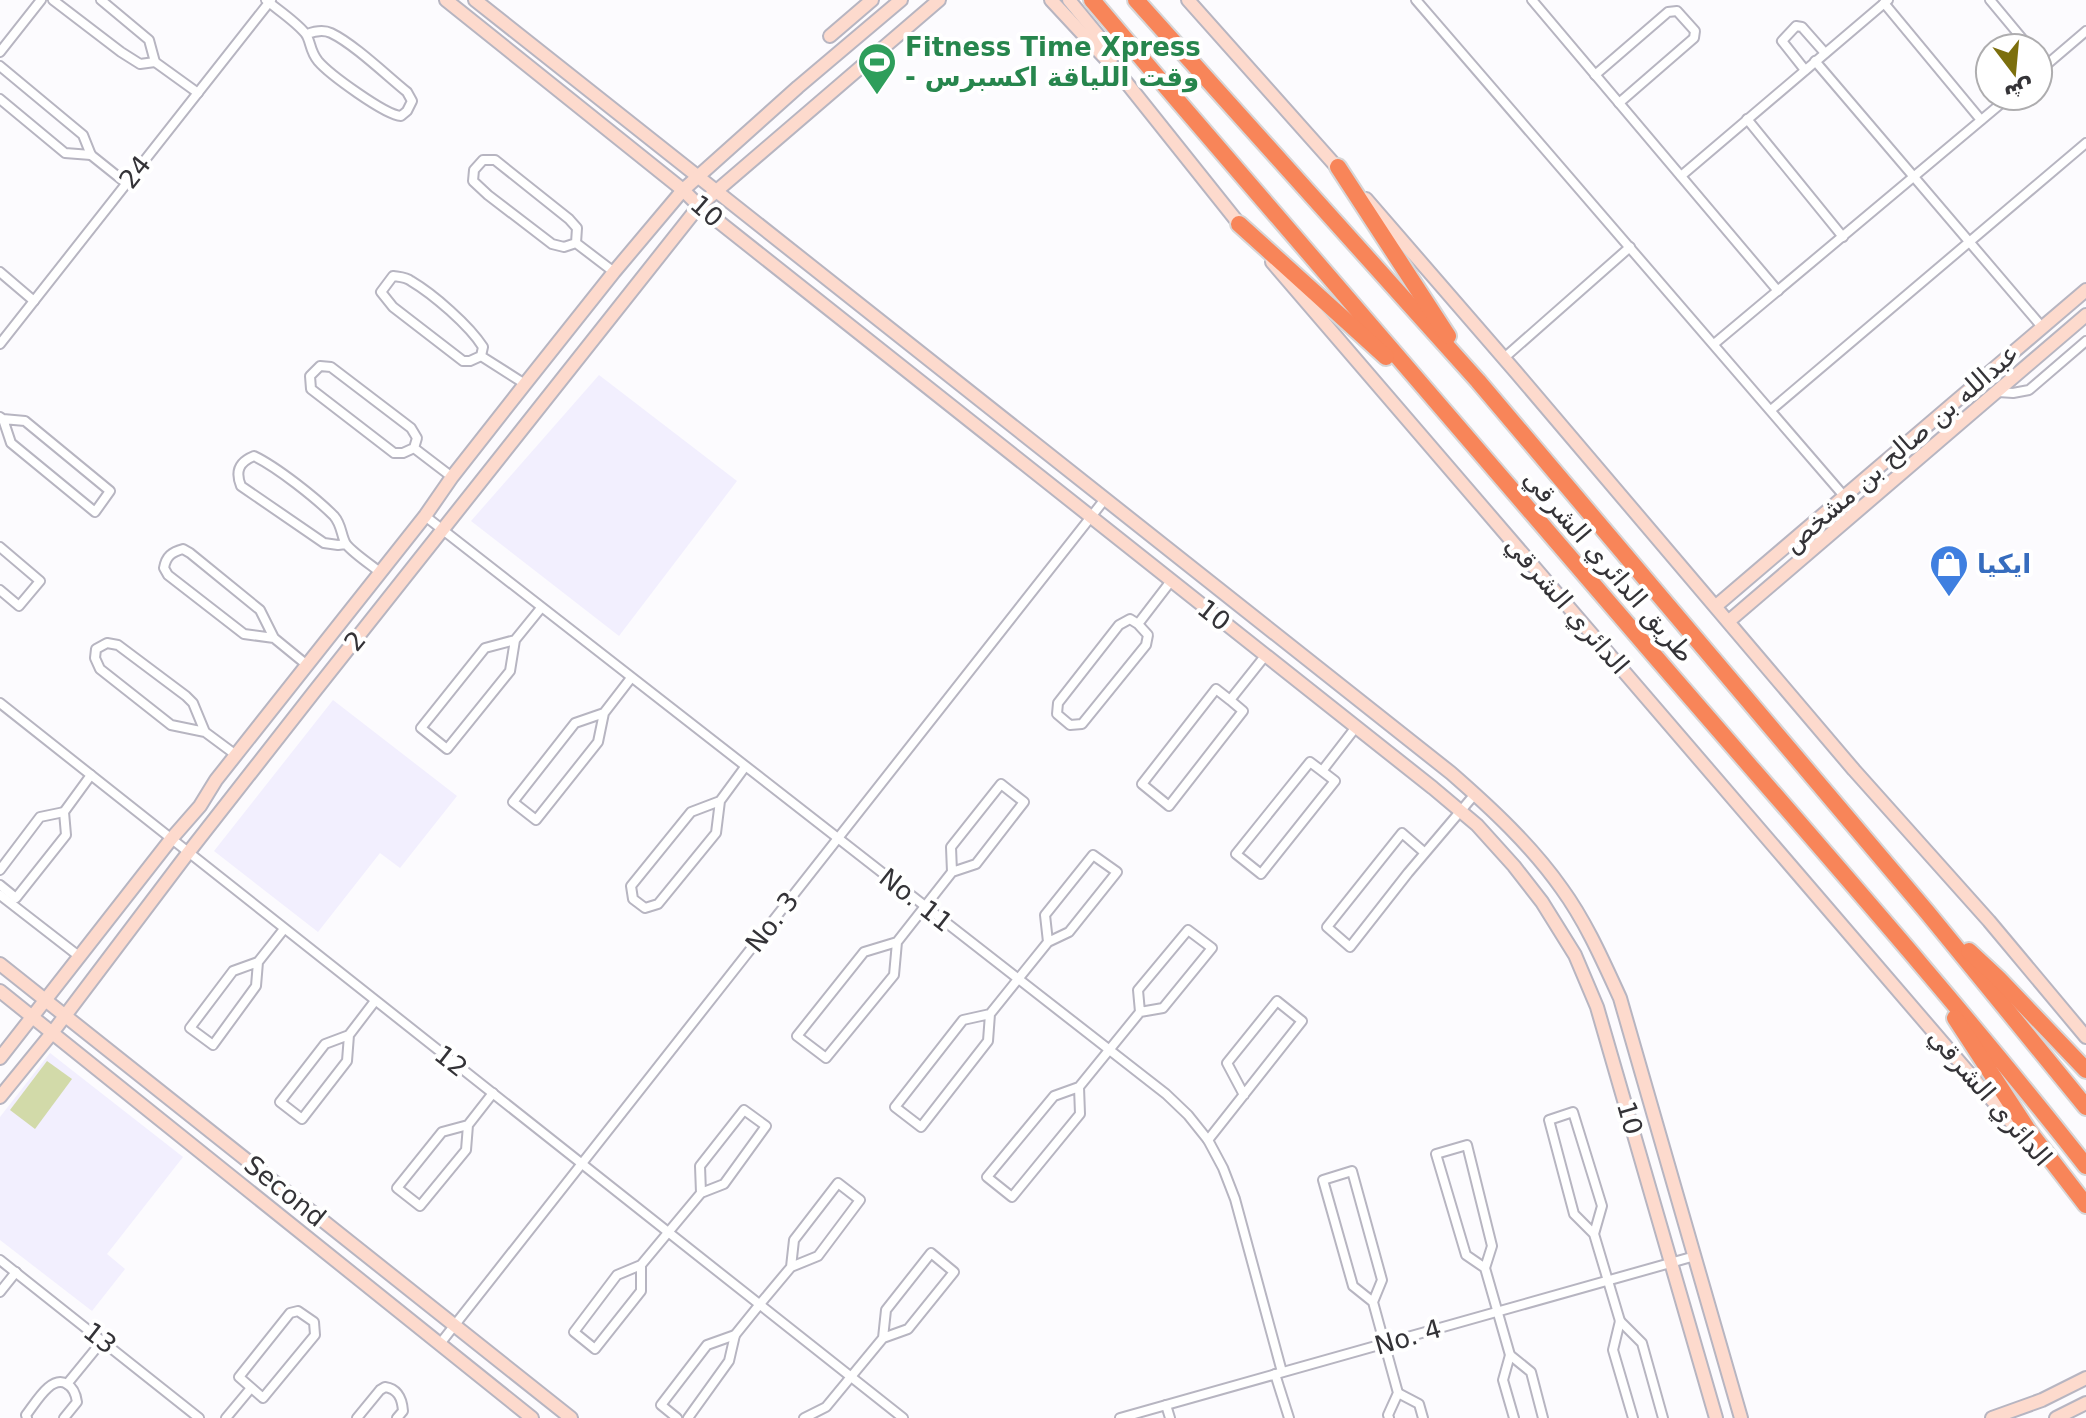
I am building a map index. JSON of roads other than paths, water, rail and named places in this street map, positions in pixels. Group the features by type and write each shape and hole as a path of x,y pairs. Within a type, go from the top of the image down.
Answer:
{"highway":[{"name":"طريق الدائري الشرقي","path":"1092,0 2009,1068 2086,1166"},
{"name":"طريق الدائري الشرقي","path":"1136,0 1478,381 1927,912 2086,1107"},
{"path":"1338,167 1478,381"},
{"path":"1239,224 1435,402"},
{"path":"1927,912 1998,978 2086,1070"},
{"path":"1919,963 2028,1130 2086,1207"}],"street":[{"path":"0,52 41,0"},
{"path":"53,0 140,64 155,62"},
{"path":"101,0 149,40 155,62 198,93"},
{"name":"10","path":"446,0 699,206 1461,812 1514,866 1542,902 1575,955 1597,1007 1716,1418"},
{"name":"10","path":"475,0 1451,773 1494,811 1533,852 1563,889 1595,944 1620,998 1741,1418"},
{"path":"830,36 872,0"},
{"name":"2","path":"0,1058 200,806 216,780 525,384 683,190 901,0"},
{"name":"2","path":"0,1097 188,853 699,206 939,0"},
{"name":"الدائري الشرقي","path":"1051,0 1118,72 1239,224 2086,1207"},
{"path":"1069,0 1102,40 1118,72"},
{"path":"1180,0 1193,4 1338,167 2086,1037"},
{"path":"1416,0 1844,496"},
{"path":"1990,0 2017,32"},
{"path":"268,1 307,34 311,51 320,64 393,115 401,116 407,111 412,101 407,92 354,50 329,32 315,30 307,34"},
{"name":"24","path":"0,344 268,1"},
{"path":"1534,1 1778,291"},
{"path":"1681,176 1886,2 1981,120"},
{"path":"1595,75 1668,12 1677,11 1695,31 1694,38 1619,103"},
{"path":"1805,70 1782,41 1796,26 1802,27 1825,53"},
{"path":"2054,59 2086,31"},
{"path":"1815,61 2042,327"},
{"path":"0,66 83,135 91,155 126,183"},
{"path":"0,99 65,153 91,155"},
{"path":"1714,344 1991,112"},
{"path":"1747,119 1843,237"},
{"path":"1771,410 2086,143"},
{"path":"483,160 495,160 577,228 576,243 564,247 552,244 473,181 474,170 483,160"},
{"path":"576,243 614,272"},
{"path":"1504,358 1630,247"},
{"path":"0,272 34,301"},
{"path":"393,276 408,278 459,319 483,347 481,356 463,361 393,307 381,292 393,276"},
{"name":"عبدالله بن صالح بن مشخص","path":"1716,606 2086,290"},
{"name":"عبدالله بن صالح بن مشخص","path":"1729,621 2086,315"},
{"path":"1997,392 2029,390 2086,341"},
{"path":"481,356 525,384"},
{"path":"320,366 331,367 411,428 417,438 414,448 394,453 311,389 310,376 320,366"},
{"path":"2,418 25,421 110,491 95,512 11,443 2,418"},
{"path":"414,448 452,477"},
{"path":"346,544 324,543 241,486 237,476 240,466 254,456 265,461 336,518 346,544 380,572"},
{"name":"No. 3","path":"439,1345 1105,499"},
{"name":"No. 11","path":"425,516 1166,1094 1188,1115 1208,1140 1235,1199 1289,1418"},
{"path":"0,547 40,581 19,606 0,590"},
{"path":"274,638 244,634 168,575 164,568 165,560 172,552 183,549 190,553 260,610 274,638 307,665"},
{"path":"1138,624 1171,581"},
{"path":"515,640 485,648 421,728 447,749 510,671 515,640 541,608"},
{"path":"1130,619 1138,624 1148,635 1146,645 1082,724 1070,725 1057,714 1058,703 1119,625 1130,619"},
{"path":"205,732 193,703 186,696 118,645 107,643 96,649 95,658 100,669 171,725 205,732 236,755"},
{"path":"1230,700 1265,656"},
{"path":"604,713 575,723 513,802 536,820 598,742 604,713 631,678"},
{"path":"1216,689 1230,700 1243,711 1169,806 1142,784 1216,689"},
{"name":"12","path":"0,703 903,1418"},
{"path":"1322,771 1356,727"},
{"path":"1310,762 1322,771 1335,781 1261,874 1236,854 1310,762"},
{"path":"720,801 691,812 631,886 633,899 645,908 658,904 716,833 720,801 745,767"},
{"path":"0,885 16,898 66,835 64,812 91,775"},
{"path":"897,942 864,952 797,1036 826,1058 894,975 897,942 952,872 976,864 1024,802 1001,784 951,847 952,872"},
{"path":"1425,853 1402,833 1327,927 1350,947 1475,794"},
{"path":"0,870 40,817 64,812"},
{"path":"990,1014 963,1020 895,1107 921,1127 988,1041 990,1014 1048,942 1069,932 1117,872 1093,855 1045,915 1048,942"},
{"path":"0,895 80,957"},
{"path":"258,962 256,986 213,1045 190,1028 233,971 258,962 284,929"},
{"path":"1079,1087 1080,1114 1012,1197 987,1177 1054,1096 1079,1087 1140,1012 1163,1008 1212,948 1188,930 1138,990 1140,1012"},
{"name":"Second","path":"0,964 571,1418"},
{"name":"Second","path":"0,991 532,1418"},
{"path":"349,1035 347,1061 302,1119 280,1102 325,1044 349,1035 375,1001"},
{"path":"1208,1140 1244,1095 1302,1021 1277,1001 1227,1063 1244,1095"},
{"path":"468,1125 442,1132 397,1188 420,1206 466,1150 468,1125 493,1093"},
{"path":"641,1265 641,1291 595,1349 574,1332 617,1275 641,1265 701,1193 724,1184 766,1126 744,1110 700,1166 701,1193"},
{"path":"1594,1234 1602,1206 1573,1112 1549,1120 1574,1214 1594,1234 1620,1321 1642,1343 1663,1418"},
{"path":"1485,1268 1466,1255 1436,1154 1467,1145 1492,1246 1485,1268 1510,1355 1503,1380 1514,1418"},
{"path":"1373,1302 1382,1280 1352,1171 1323,1180 1353,1286 1373,1302 1398,1393 1389,1418"},
{"path":"688,1418 729,1361 735,1335 791,1267 818,1256 860,1200 838,1183 794,1240 791,1267"},
{"path":"804,1418 826,1407 883,1338 908,1329 954,1272 931,1253 886,1310 883,1338"},
{"name":"No. 4","path":"1120,1418 1695,1256"},
{"name":"13","path":"0,1260 199,1418"},
{"path":"0,1292 16,1272"},
{"path":"298,1311 314,1322 315,1335 263,1398 251,1388 239,1377 290,1313 298,1311"},
{"path":"1620,1321 1613,1350 1633,1418"},
{"path":"677,1418 661,1405 707,1345 735,1335"},
{"path":"67,1384 103,1340"},
{"path":"1510,1355 1531,1372 1543,1418"},
{"path":"1992,1418 2042,1400 2086,1378"},
{"path":"27,1418 26,1415 51,1384 59,1381 75,1392 77,1402 64,1418"},
{"path":"357,1418 385,1387 398,1393 402,1401 403,1411 397,1418"},
{"path":"226,1418 251,1388"},
{"path":"1398,1393 1419,1404 1423,1418"},
{"path":"2056,1418 2086,1403"},
{"path":"1166,1405 1170,1418"},
{"path":"826,1407 826,1418"}],"place":[{"name":"Fitness Time Xpress - وقت اللياقة اكسبرس","path":"877,96"},
{"name":"ايكيا","path":"1949,598"}]}
